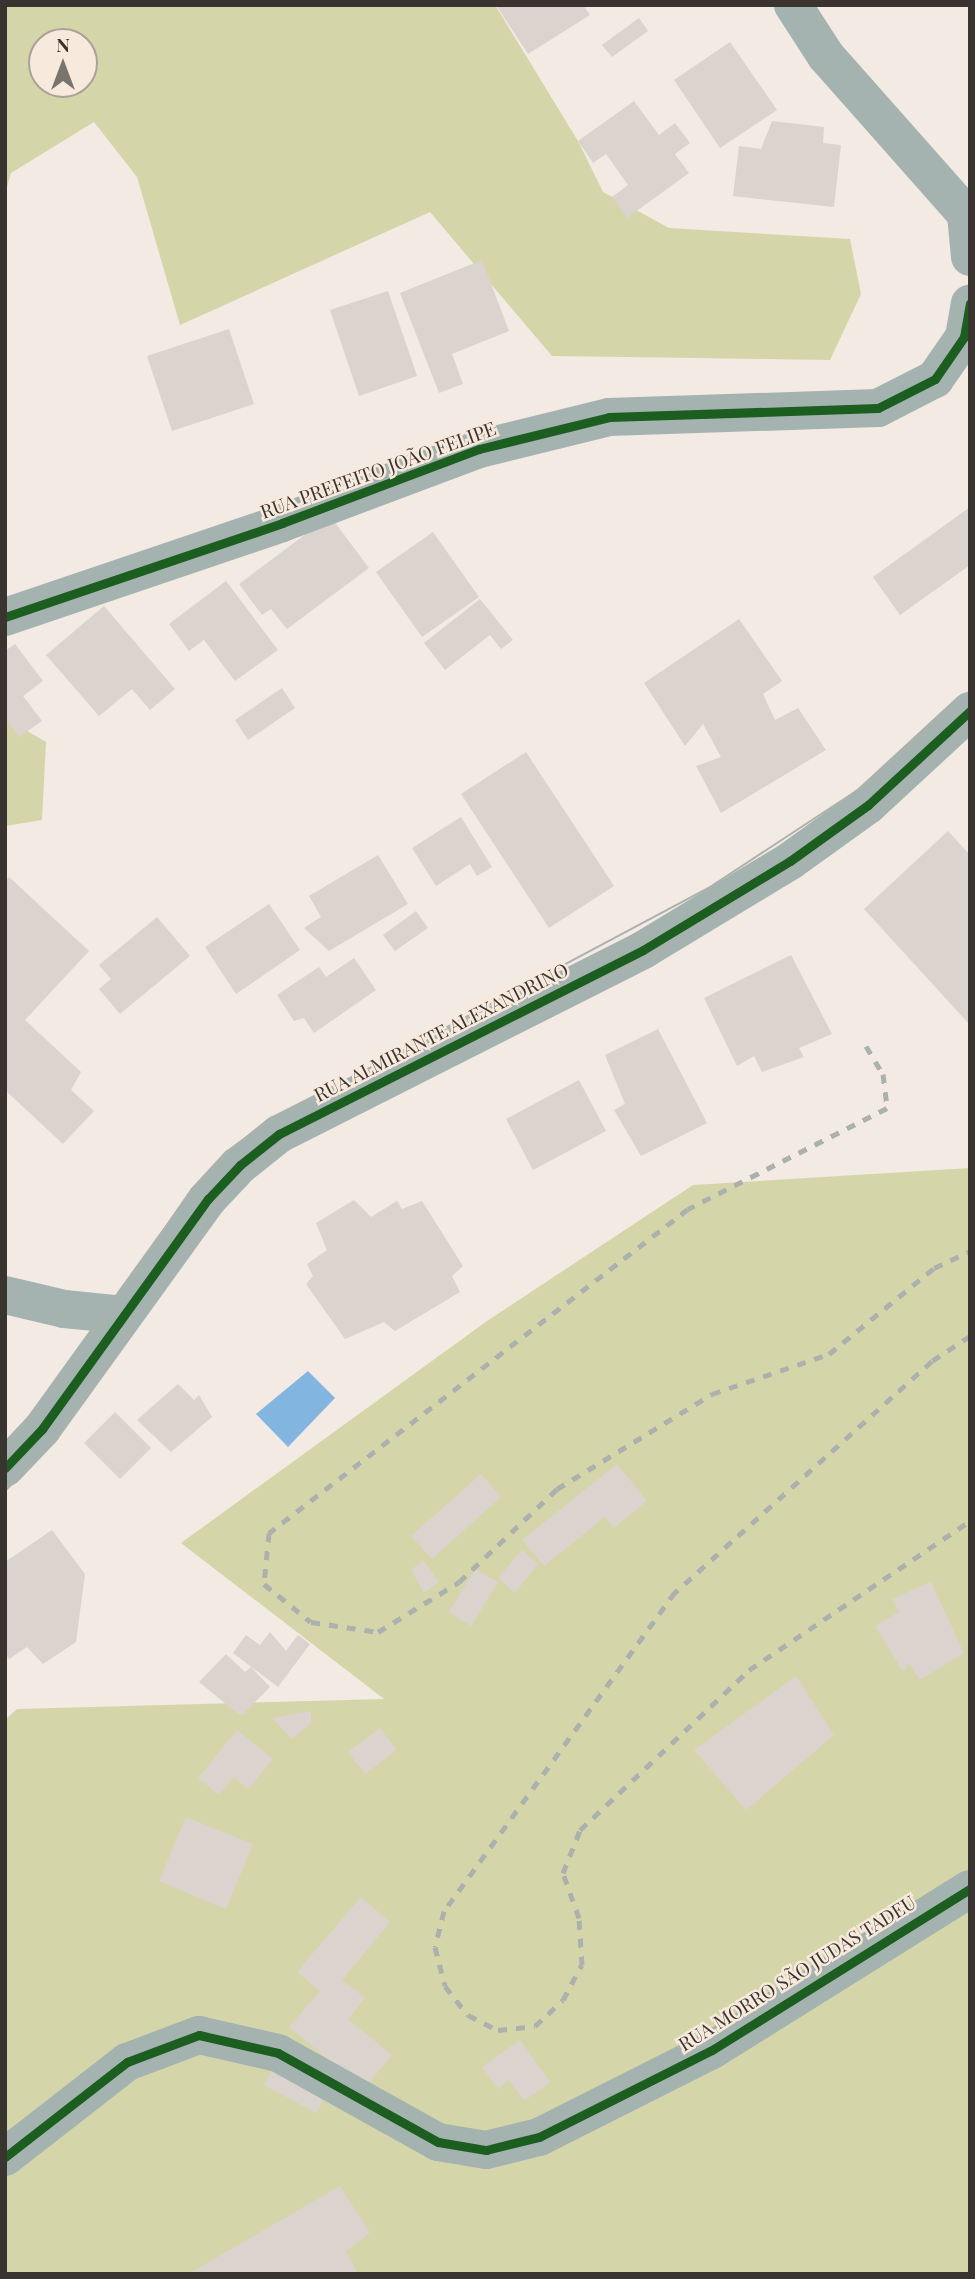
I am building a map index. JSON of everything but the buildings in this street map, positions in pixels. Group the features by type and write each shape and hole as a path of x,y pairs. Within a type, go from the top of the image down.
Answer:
{"street":[{"path":"793,5 826,56 966,214 970,257"},
{"name":"RUA PREFEITO JOÃO FELIPE","path":"5,617 282,523 479,449 609,417 878,408 934,379 964,337 970,304"},
{"name":"RUA ALMIRANTE ALEXANDRINO","path":"5,1468 42,1429 208,1199 240,1165 279,1133 654,944 790,860 868,805 970,711"},
{"path":"5,1295 64,1309 124,1315"},
{"name":"RUA MORRO SÃO JUDAS TADEU","path":"5,2157 127,2062 199,2035 278,2053 438,2143 486,2150 539,2137 712,2050 970,1889"}],"green space":[{"path":"5,5 495,5 578,141 603,192 669,228 850,239 861,294 830,360 552,356 430,212 180,325 137,177 94,122 11,173 5,194"},
{"path":"5,718 46,742 42,820 5,826"},
{"path":"970,1168 970,2274 5,2274 5,1720 17,1709 384,1699 181,1543 487,1321 693,1185"}],"water":[{"path":"308,1371 335,1398 288,1447 256,1414"}],"tram line":[{"path":"5,1445 44,1404 191,1190 226,1152 265,1124 710,887 864,786 970,691"},
{"path":"5,1491 58,1436 216,1205 284,1141 647,958 795,868 874,812 970,725"}],"railway":[{"path":"866,1046 883,1074 887,1108 688,1209 269,1533 264,1584 311,1622 378,1632 459,1582 557,1489 712,1394 829,1354 934,1268 970,1251"},
{"path":"970,1336 932,1361 675,1592 444,1911 435,1947 445,1986 468,2015 498,2030 535,2026 563,2000 582,1965 579,1918 563,1873 580,1830 749,1670 970,1521"}],"cycle path":[{"path":"5,617 282,523 479,449 609,417 878,408 935,379 964,337 970,304"},
{"path":"5,1468 42,1429 208,1199 240,1165 279,1134 643,950 790,861 868,805 970,711"},
{"path":"5,2157 127,2062 199,2035 278,2053 438,2142 486,2150 539,2137 712,2050 970,1889"}]}
